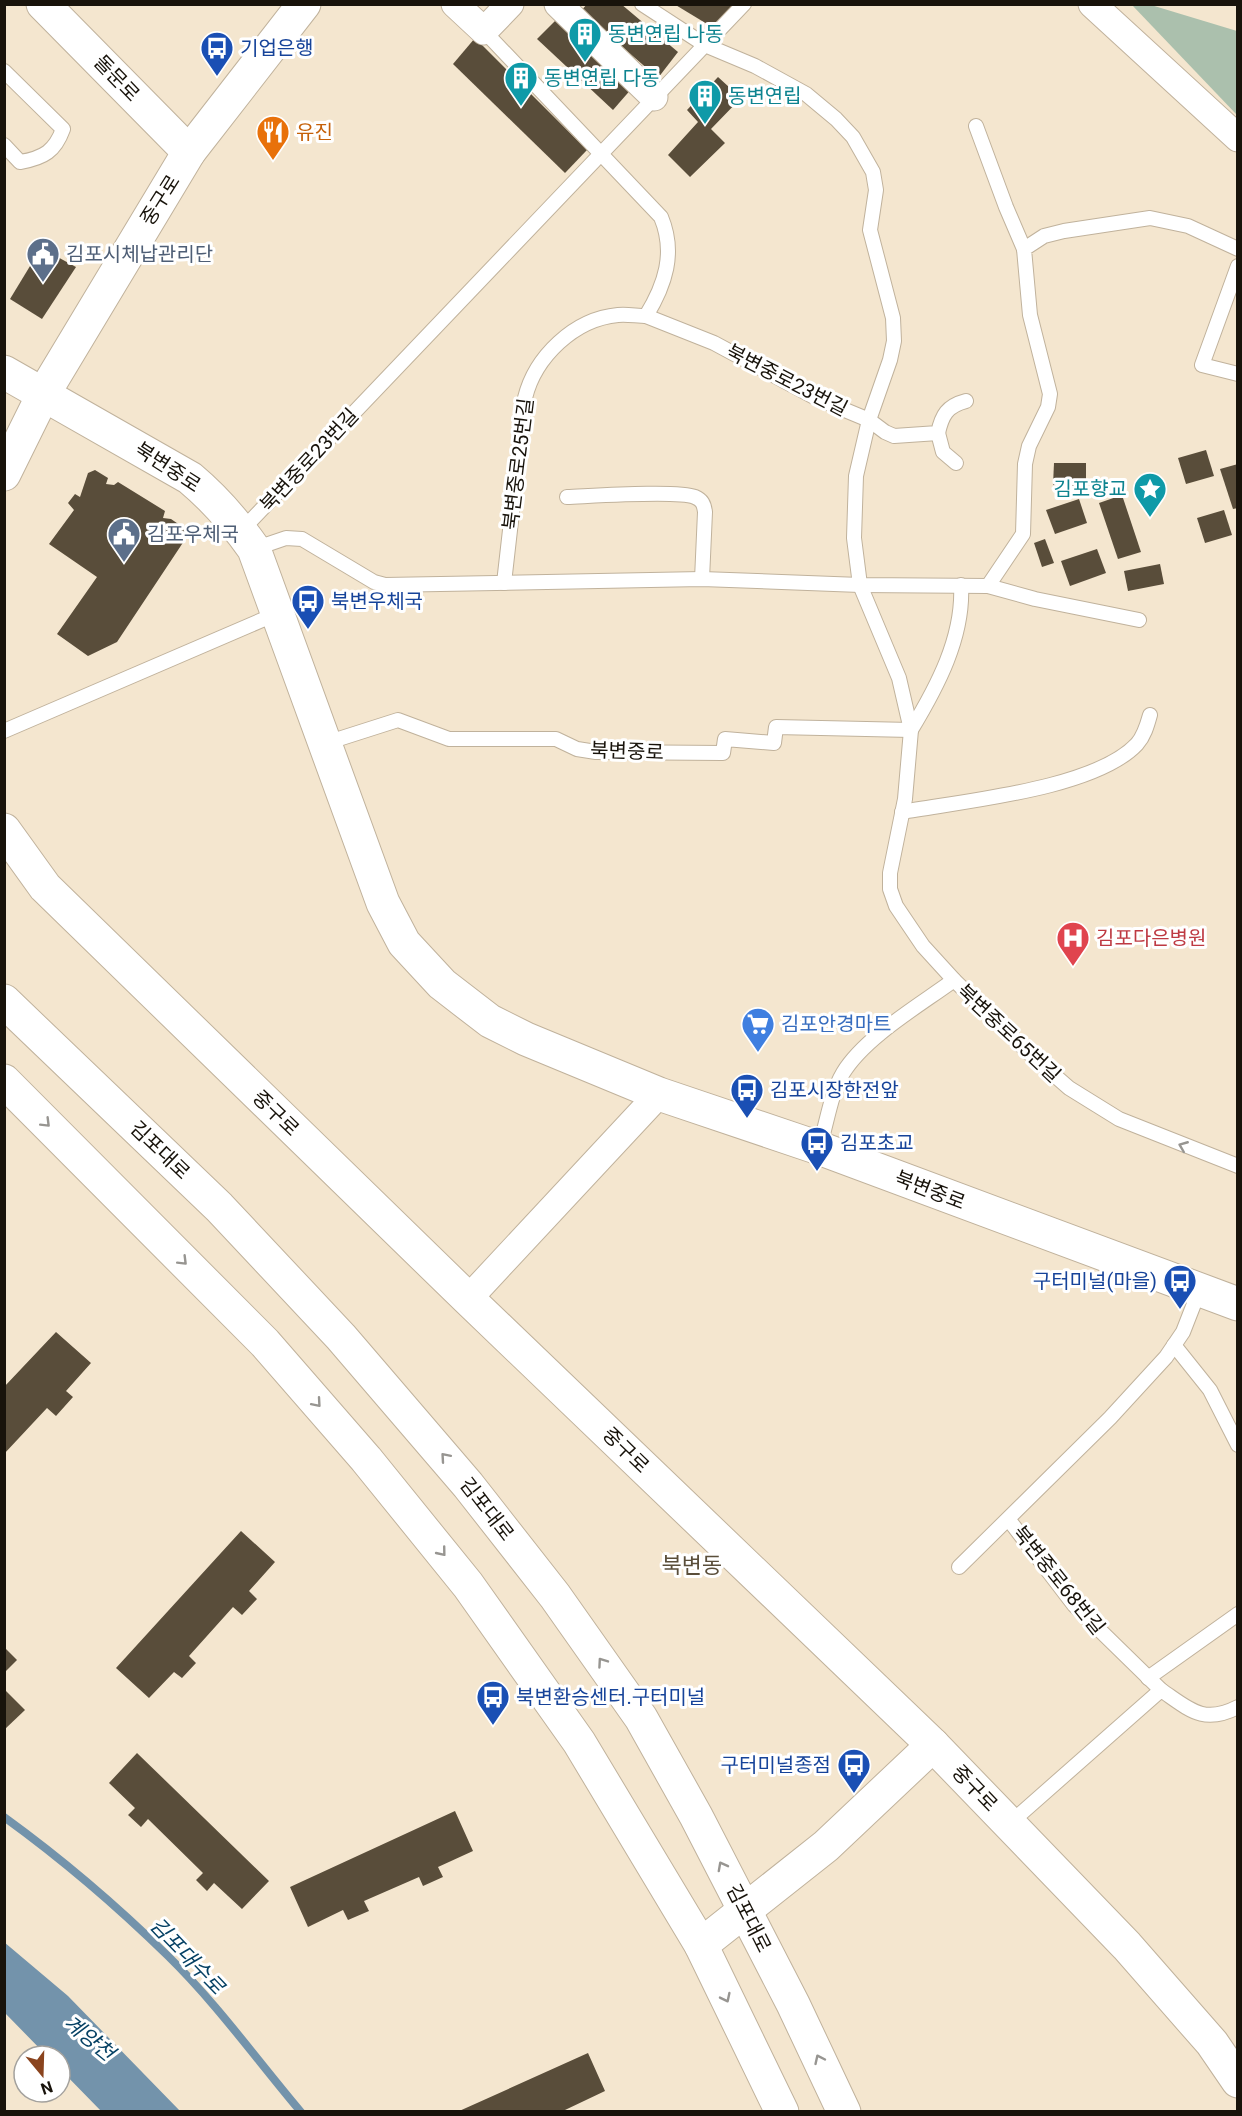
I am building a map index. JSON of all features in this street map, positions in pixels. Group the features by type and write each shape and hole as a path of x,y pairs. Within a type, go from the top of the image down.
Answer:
{"street":[{"name":"돌문로","path":"43,4 189,152"},
{"name":"중구로","path":"4,474 44,393 189,152 304,4"},
{"path":"455,4 484,32 510,4"},
{"path":"558,4 654,97"},
{"path":"1092,4 1238,138"},
{"name":"북변중로","path":"4,372 190,478 214,499 247,540 326,743 383,903 404,943 420,962 466,1005 526,1039 659,1094 819,1148 1238,1304"},
{"name":"중구로","path":"4,830 45,887 468,1299 933,1744 1127,1946 1225,2044 1238,2081"},
{"name":"김포대로","path":"4,1001 219,1207 341,1337 468,1485 555,1596 641,1718 746,1910 844,2112"},
{"path":"4,1081 265,1343 366,1459 468,1585 579,1742 701,1945 782,2112"},
{"path":"468,1299 659,1094"},
{"path":"701,1945 826,1846 933,1744"}],"lane":[{"path":"642,4 705,45"},
{"name":"북변중로23번길","path":"247,540 600,153 744,4"},
{"path":"484,32 661,217 668,232 668,268 661,292 646,316"},
{"name":"북변중로23번길","path":"646,316 714,343 816,398 869,420 890,360 894,341 893,318 870,230 876,190 873,172 853,137 836,119 806,94 755,66 705,45"},
{"path":"4,70 63,129 57,146 35,159 20,162 4,146"},
{"path":"976,126 1024,249 1030,315 1050,394 1048,407 1029,446 1025,464 1023,534 988,586"},
{"path":"1024,249 1044,236 1064,231 1150,218 1188,226 1238,249"},
{"path":"1238,266 1202,365 1238,374"},
{"name":"북변중로25번길","path":"504,583 525,398 530,379 540,360 577,329 618,315 646,316"},
{"path":"956,463 943,452 938,433 944,413 955,404 966,401"},
{"path":"860,585 854,503 856,476 869,420 894,436 938,433"},
{"path":"567,497 672,495 698,498 704,504 705,512 702,579"},
{"path":"247,540 302,539 374,582 385,585 702,579 860,585 988,586 1035,599 1139,620"},
{"name":"북변중로65번길","path":"860,585 899,678 910,730 909,770 892,854 890,889 904,922 954,980 1029,1053 1095,1106 1119,1119 1238,1166"},
{"path":"910,730 925,706 955,638 962,606 961,585"},
{"path":"4,731 276,614"},
{"path":"902,812 1005,794 1076,778 1104,767 1125,755 1138,743 1150,716"},
{"name":"북변중로","path":"326,743 398,720 449,738 556,739 577,749 596,752 723,753 725,739 774,743 776,727 910,730"},
{"path":"819,1148 836,1088 844,1072 869,1045 954,980"},
{"path":"959,1567 1117,1411 1183,1332 1199,1291"},
{"path":"1174,1345 1210,1390 1238,1445"},
{"name":"북변중로68번길","path":"1009,1520 1074,1605 1161,1690 1199,1715 1213,1716 1238,1707"},
{"path":"1148,1678 1238,1614"},
{"path":"1010,1824 1161,1690"}],"green space":[{"path":"1132,5 1151,5 1237,31 1237,115"}],"water":[{"name":"계양천","path":"4,1942 68,1996 180,2111 101,2111 72,2081 72,2044 35,2044 5,2013"}],"building":[{"path":"587,4 621,4 678,52 658,78 581,11"},
{"path":"674,4 734,4 712,27"},
{"name":"동변연립 나동","path":"559,17 633,87 613,110 537,39"},
{"name":"동변연립 다동","path":"475,38 587,150 565,173 453,64"},
{"name":"동변연립","path":"718,77 741,98 711,129 725,143 690,177 668,155 698,122 687,110"},
{"name":"김포시체납관리단","path":"41,248 76,267 42,319 10,299"},
{"path":"1206,450 1214,476 1186,484 1178,458"},
{"path":"1054,463 1086,463 1086,486 1053,485"},
{"path":"1238,464 1238,508 1233,509 1220,469"},
{"path":"95,470 108,478 106,484 114,485 118,482 165,511 163,518 171,519 190,532 117,642 88,656 57,634 97,577 49,544 74,510 68,503 75,494 80,497 88,473"},
{"path":"1122,495 1141,552 1118,559 1099,503"},
{"path":"1079,499 1087,523 1055,534 1046,510"},
{"path":"1224,510 1232,535 1205,543 1197,518"},
{"path":"1045,539 1054,563 1042,567 1034,543"},
{"path":"1097,549 1106,573 1070,586 1061,561"},
{"path":"1160,564 1164,584 1128,591 1124,571"},
{"path":"56,1332 91,1363 66,1391 73,1397 56,1416 47,1408 4,1454 4,1387"},
{"path":"241,1531 275,1562 249,1591 257,1599 242,1615 233,1607 189,1656 196,1663 182,1678 174,1672 149,1698 116,1668"},
{"path":"5,1648 17,1660 5,1672"},
{"path":"4,1689 25,1710 4,1730"},
{"path":"137,1753 269,1881 242,1909 214,1883 207,1891 196,1880 203,1873 148,1819 141,1827 128,1815 135,1808 109,1783"},
{"path":"455,1811 473,1851 438,1867 443,1877 423,1886 419,1877 364,1901 369,1911 348,1920 343,1910 308,1927 290,1887"},
{"path":"588,2053 605,2091 565,2110 566,2112 457,2112"}],"waterway":[{"name":"김포대수로","path":"4,1817 89,1883 168,1956 220,2013 301,2112"}],"place":[{"name":"동변연립 나동","path":"585,63"},
{"name":"기업은행","path":"217,77"},
{"name":"동변연립 다동","path":"521,107"},
{"name":"동변연립","path":"705,125"},
{"name":"유진","path":"273,161"},
{"name":"김포시체납관리단","path":"43,283"},
{"name":"김포향교","path":"1150,518"},
{"name":"김포우체국","path":"124,563"},
{"name":"북변우체국","path":"308,630"},
{"name":"김포다은병원","path":"1073,967"},
{"name":"김포안경마트","path":"758,1053"},
{"name":"김포시장한전앞","path":"747,1119"},
{"name":"김포초교","path":"817,1172"},
{"name":"구터미널(마을)","path":"1180,1310"},
{"name":"북변환승센터.구터미널","path":"493,1726"},
{"name":"구터미널종점","path":"854,1794"}],"district":[{"name":"북변동","path":"692,1565"}]}
